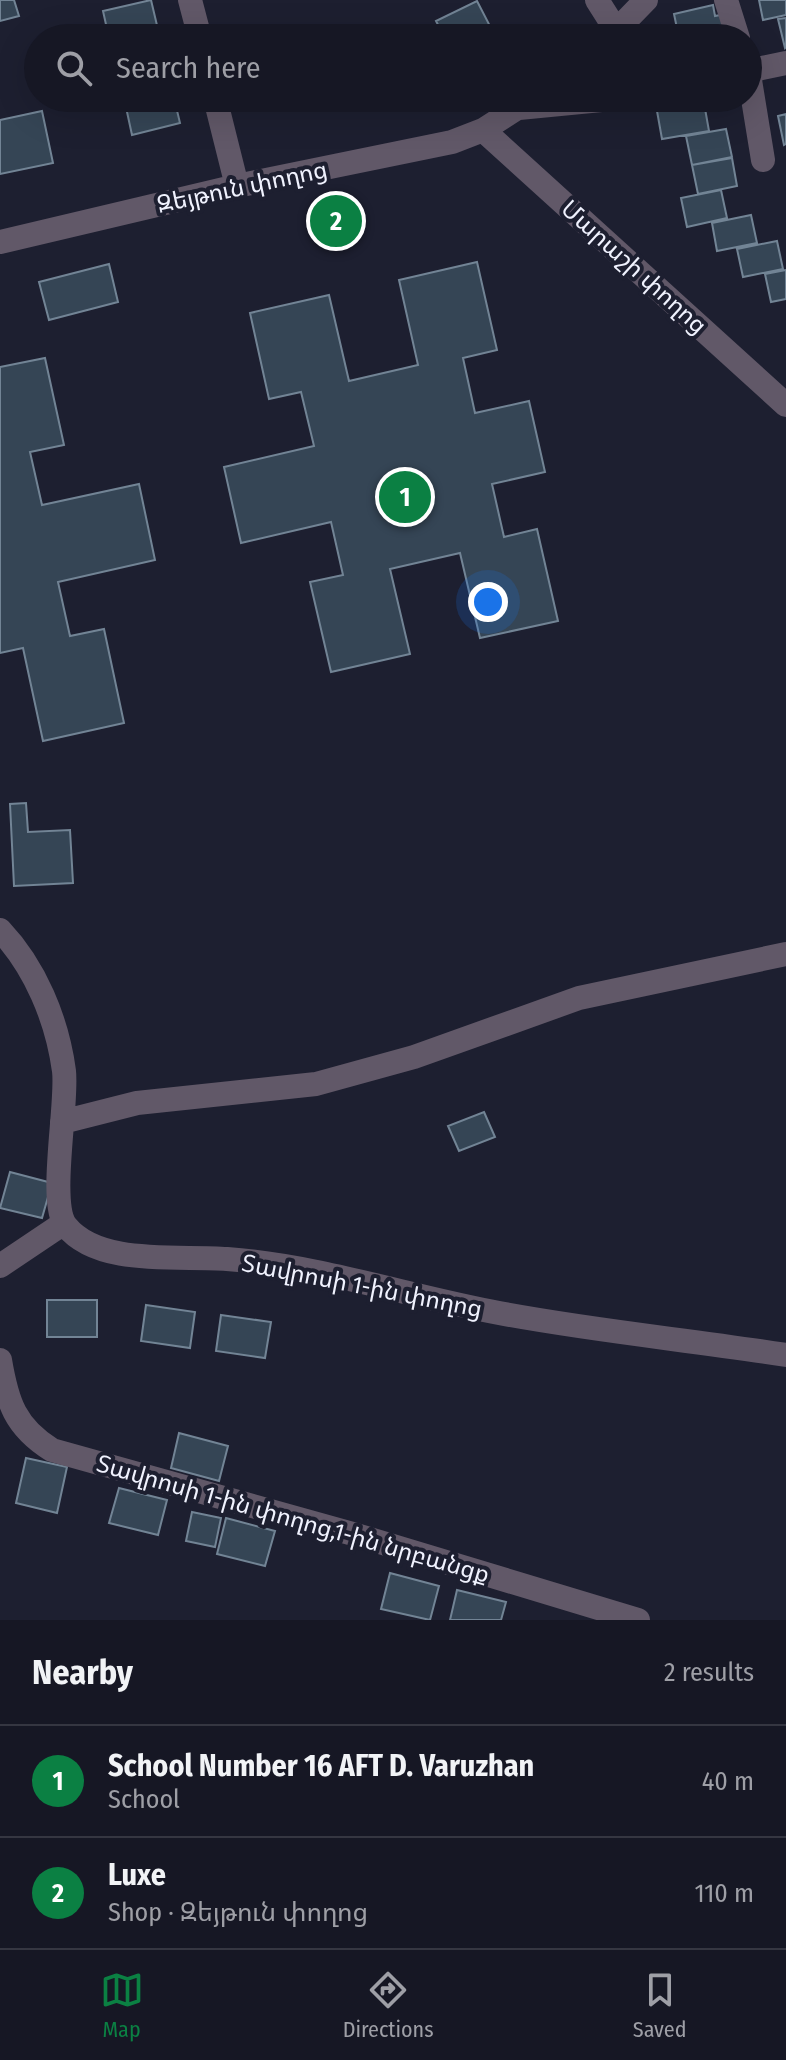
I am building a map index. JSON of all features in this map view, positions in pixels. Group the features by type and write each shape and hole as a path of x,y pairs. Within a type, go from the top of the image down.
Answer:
{"street":[{"path":"190,0 196,24"},
{"path":"597,0 608,24"},
{"path":"622,24 646,0"},
{"path":"726,0 734,24"},
{"path":"762,67 786,63"},
{"path":"218,112 237,186"},
{"name":"Զեյթուն փողոց","path":"0,242 237,186 452,142 483,130 512,112"},
{"path":"755,112 763,160"},
{"name":"Մարաշի փողոց","path":"483,130 786,405"},
{"path":"0,930 33,972 52,1022 64,1072 59,1198 64,1223 0,1266"},
{"path":"62,1122 137,1103 316,1084 414,1057 579,998 786,954"},
{"name":"Տավրոսի 1-ին փողոց","path":"64,1223 83,1243 125,1254 274,1263 501,1314 786,1355"},
{"name":"Տավրոսի 1-ին փողոց,1-ին նրբանցք","path":"0,1360 6,1398 29,1436 52,1450 353,1534 638,1620"}],"building":[{"path":"0,0 14,0 19,16 0,21"},
{"path":"151,0 157,24 106,24 103,11"},
{"path":"759,0 786,0 786,15 763,20"},
{"path":"477,1 489,24 438,24 436,21"},
{"path":"713,5 715,16 725,14 727,24 676,24 674,14"},
{"path":"786,18 786,47 785,48 778,19"},
{"path":"42,112 53,163 0,174 0,120"},
{"path":"127,112 177,112 180,123 132,135"},
{"path":"657,112 706,112 709,131 662,139"},
{"path":"786,114 786,144 784,145 778,116"},
{"path":"726,129 732,157 692,165 686,136"},
{"path":"732,158 737,186 698,194 692,165"},
{"path":"721,190 727,218 687,227 681,198"},
{"path":"751,215 757,243 717,251 712,223"},
{"path":"777,241 783,269 743,277 737,249"},
{"path":"477,262 497,350 463,358 475,413 529,401 545,472 492,484 504,537 537,529 558,621 480,638 460,553 390,569 410,654 331,672 310,582 343,575 331,522 241,543 224,467 314,446 301,392 269,399 250,313 329,295 349,381 418,365 399,280"},
{"path":"109,264 118,302 49,320 39,282"},
{"path":"786,270 786,299 771,302 765,274"},
{"path":"45,358 64,445 30,452 42,505 139,484 155,560 58,582 70,636 104,629 124,723 43,741 23,648 0,653 0,367"},
{"path":"26,803 28,832 70,830 73,883 14,886 10,804"},
{"path":"484,1112 495,1137 459,1151 448,1126"},
{"path":"10,1172 52,1183 42,1218 0,1208"},
{"path":"47,1300 97,1300 97,1337 47,1337"},
{"path":"146,1305 195,1312 190,1348 141,1341"},
{"path":"221,1315 271,1322 265,1358 216,1351"},
{"path":"179,1433 228,1446 219,1481 171,1468"},
{"path":"26,1458 67,1467 57,1513 16,1503"},
{"path":"119,1488 167,1500 158,1535 109,1523"},
{"path":"192,1512 221,1518 215,1547 186,1541"},
{"path":"226,1518 275,1531 265,1566 217,1554"},
{"path":"390,1573 439,1586 430,1620 381,1609"},
{"path":"457,1590 506,1602 501,1620 450,1620"}],"place":[{"name":"Luxe","path":"336,221"},
{"name":"School Number 16 AFT D. Varuzhan","path":"405,497"}]}
